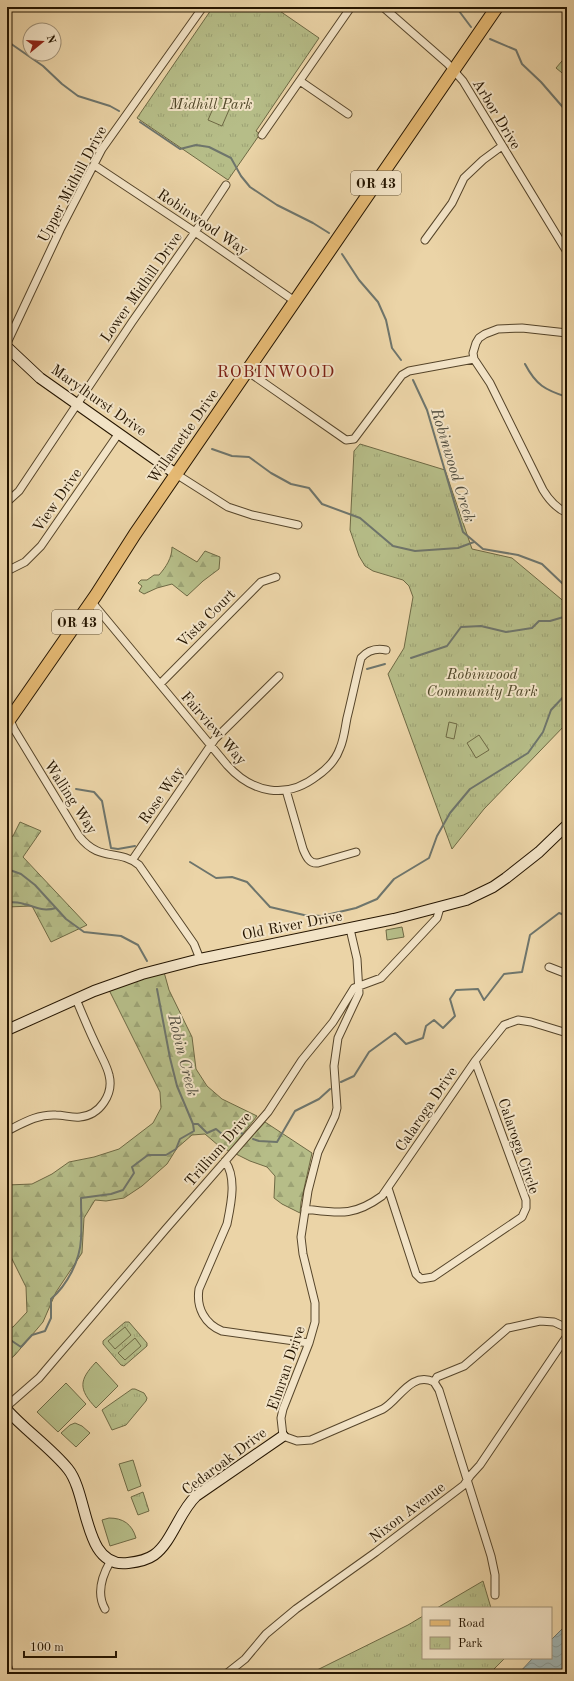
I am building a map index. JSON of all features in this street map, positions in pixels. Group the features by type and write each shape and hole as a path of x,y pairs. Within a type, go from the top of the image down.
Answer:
{"main road":[{"name":"OR 43","path":"454,70 497,7"},
{"name":"Willamette Drive","path":"8,718 91,601 176,474 296,302 454,70"}],"street":[{"name":"Upper Midhill Drive","path":"7,343 60,230 102,149 204,7"},
{"path":"262,135 351,7"},
{"name":"Arbor Drive","path":"383,7 454,70 463,81 567,252"},
{"path":"300,81 348,114"},
{"path":"425,240 452,203 464,178 483,160 502,146"},
{"name":"Robinwood Way","path":"94,165 195,232 296,302"},
{"name":"Lower Midhill Drive","path":"7,502 19,491 226,185"},
{"path":"567,333 522,328 498,329 479,338 475,346 474,359 490,383 543,490 549,500 556,507 567,514"},
{"name":"Marylhurst Drive","path":"7,347 40,378 176,474"},
{"path":"248,371 346,440 354,439 399,378 405,373 474,359"},
{"name":"View Drive","path":"7,571 25,562 41,546 119,433"},
{"path":"176,474 228,507 252,515 298,525"},
{"name":"Vista Court","path":"160,684 261,582 276,577"},
{"name":"Fairview Way","path":"91,601 230,769 251,784 265,790 286,790 297,788 324,771 336,757 341,748 361,658 365,654 377,648 386,650"},
{"name":"Rose Way","path":"132,859 216,737 280,676"},
{"name":"Walling Way","path":"8,718 78,836 84,843 90,848 102,853 132,859"},
{"path":"286,790 303,848 306,857 309,860 318,863 356,852"},
{"name":"Old River Drive","path":"7,1030 123,980 200,959 350,929 440,908 472,897 499,884 535,856 567,825"},
{"path":"132,859 146,873 194,944 200,959"},
{"name":"Trillium Drive","path":"7,1406 39,1378 268,1112 302,1060 333,1022 354,988 381,978 437,918 440,908"},
{"name":"Elmran Drive","path":"283,1436 281,1418 283,1409 310,1343 316,1308 302,1248 305,1209 318,1152 335,1116 337,1108 334,1066 338,1038 358,997 360,986 357,959 350,929"},
{"path":"549,967 567,974"},
{"path":"7,1131 42,1115 63,1115 74,1117 89,1115 98,1109 106,1099 110,1083 109,1075 76,999"},
{"name":"Calaroga Drive","path":"305,1209 335,1212 355,1211 363,1208 382,1196 475,1061 504,1025 518,1020 531,1022 567,1033"},
{"name":"Calaroga Circle","path":"388,1188 416,1274 421,1279 433,1277 522,1217 526,1208 526,1200 475,1061"},
{"path":"225,1161 229,1168 231,1178 229,1213 227,1224 199,1289 198,1301 201,1311 213,1328 222,1332 310,1343"},
{"path":"434,1382 437,1378 464,1366 508,1328 540,1321 554,1322 567,1328"},
{"name":"Nixon Avenue","path":"226,1674 245,1658 266,1634 296,1609 376,1552 464,1485 470,1476 480,1466 567,1336"},
{"path":"283,1436 297,1441 313,1440 383,1409 393,1402 406,1387 415,1382 425,1380 434,1382 439,1390 493,1563 495,1575 495,1595"},
{"path":"7,1410 69,1470 77,1486 99,1551 110,1562 103,1575 100,1589 105,1609"},
{"name":"Cedaroak Drive","path":"110,1562 119,1564 130,1563 140,1561 154,1555 162,1546 188,1504 196,1496 283,1436"},
{"path":"7,1664 10,1674"}],"green space":[{"name":"Midhill Park","path":"213,7 274,7 319,38 256,131 260,134 228,180 137,118"},
{"path":"567,55 567,77 556,68"},
{"path":"218,97 232,103 222,126 208,120"},
{"name":"Robinwood Community Park","path":"360,444 445,470 472,549 512,558 567,604 567,723 484,809 452,849 388,674 404,648 413,597 409,586 403,580 373,571 365,566 359,556 350,530 354,451"},
{"path":"172,547 197,562 205,551 220,557 219,569 187,596 172,584 157,588 144,594 139,591 142,586 138,583 141,580 147,580 154,575 159,575 164,569 170,559"},
{"path":"449,722 457,724 454,739 446,737"},
{"path":"479,735 489,750 476,758 467,743"},
{"path":"20,822 41,831 23,857 87,925 51,942 32,906 7,907 7,838 13,836"},
{"path":"402,927 404,937 387,940 386,930"},
{"path":"164,972 169,990 192,1037 196,1069 207,1086 222,1099 257,1116 229,1151 219,1146 205,1134 192,1135 177,1148 167,1164 142,1186 124,1198 106,1201 95,1200 84,1218 82,1253 56,1292 43,1322 15,1355 7,1362 7,1329 13,1327 27,1312 26,1287 7,1249 7,1185 32,1184 52,1174 69,1162 94,1157 119,1149 153,1123 161,1108 160,1092 109,990"},
{"path":"265,1122 312,1153 300,1213 274,1198 275,1176 267,1167 236,1154"},
{"path":"125,1322 129,1322 147,1343 147,1346 124,1366 121,1365 103,1344 103,1341"},
{"path":"125,1327 131,1335 115,1349 108,1341"},
{"path":"135,1338 141,1346 125,1360 118,1353"},
{"path":"96,1362 118,1386 96,1408 86,1395 83,1385 86,1374"},
{"path":"66,1383 86,1404 58,1432 37,1412"},
{"path":"132,1389 144,1393 147,1398 146,1401 126,1425 112,1430 102,1410"},
{"path":"75,1423 82,1426 90,1433 76,1447 61,1433 70,1425"},
{"path":"133,1460 141,1486 128,1491 119,1464"},
{"path":"143,1492 149,1511 138,1515 131,1497"},
{"path":"109,1518 119,1519 126,1523 132,1529 136,1538 110,1546 102,1520"},
{"path":"483,1581 491,1607 439,1607"},
{"path":"422,1617 422,1659 504,1659 489,1674 309,1674"}],"water":[{"path":"567,1624 567,1674 518,1674 532,1659 552,1659 552,1639"}],"waterway":[{"path":"456,7 471,27"},
{"path":"490,39 516,50 522,64 541,82 567,112"},
{"name":"Robinwood Creek","path":"7,41 43,66 62,84 78,96 110,106 119,111"},
{"name":"Robinwood Creek","path":"140,122 180,149 196,145 209,147 231,158 241,176 250,187 277,205 313,223 329,233"},
{"name":"Robinwood Creek","path":"342,254 359,280 378,302 386,320 392,348 401,360"},
{"path":"525,364 533,377 542,386 567,397"},
{"name":"Robinwood Creek","path":"413,380 427,410 463,532 483,549 518,555 542,564 563,584 567,590"},
{"path":"212,449 232,456 249,457 271,473 291,484 309,488 322,504 360,518 393,546 415,551 458,548 474,542"},
{"path":"411,658 447,646 461,627 481,626 506,632 532,628 539,621 550,621 567,616"},
{"path":"367,669 385,664"},
{"path":"190,862 216,878 232,877 247,882 270,907 304,915 322,916 356,908 377,899 394,879 429,858 437,836 450,813 470,789 528,753 543,732 551,710 567,693"},
{"path":"76,789 94,792 102,801 111,848 118,849 135,846"},
{"name":"Robin Creek","path":"7,869 21,874 35,885 66,919 84,932 121,936 138,945 147,961"},
{"path":"7,902 16,902 40,909 56,908"},
{"path":"341,1082 354,1076 369,1052 395,1033 406,1044 423,1038 426,1026 434,1020 443,1028 455,1016 450,999 456,990 478,989 484,1000 504,974 522,972 530,935 559,913 567,916"},
{"name":"Robin Creek","path":"157,989 170,1058 177,1086 193,1124"},
{"path":"253,1139 259,1141 277,1142 295,1111 319,1099 330,1089"},
{"path":"7,1340 9,1339 21,1347 32,1335 45,1331 51,1318 51,1299 67,1280 72,1272 78,1256 81,1234 81,1198 111,1194 123,1190 134,1173 132,1167 148,1155 166,1155 176,1149 180,1139 194,1131 193,1124 198,1124 207,1133 216,1129 222,1134 233,1129 243,1134"}],"district":[{"name":"ROBINWOOD","path":"276,371"}]}
